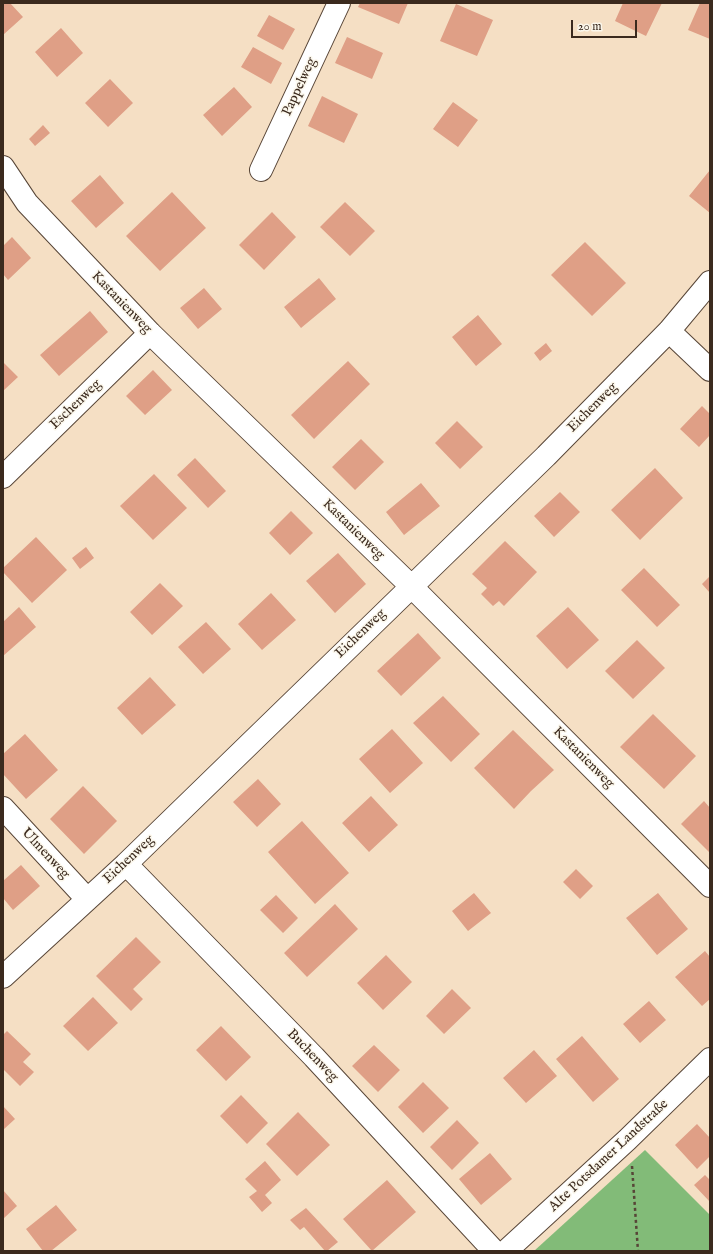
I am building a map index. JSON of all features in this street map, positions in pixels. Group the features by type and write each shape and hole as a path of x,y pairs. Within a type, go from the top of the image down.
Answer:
{"street":[{"name":"Pappelweg","path":"261,170 339,3"},
{"name":"Kastanienweg","path":"3,167 27,203 150,333 411,586 710,886"},
{"name":"Eichenweg","path":"3,977 126,864 546,456 669,331 710,282"},
{"path":"669,331 710,370"},
{"name":"Eschenweg","path":"3,477 150,333"},
{"name":"Ulmenweg","path":"3,808 87,899"},
{"name":"Buchenweg","path":"126,864 314,1057 494,1251"},
{"name":"Alte Potsdamer Landstraße","path":"506,1251 627,1140 710,1059"}],"path":[{"path":"627,1140 632,1162 638,1251"}],"green space":[{"path":"645,1150 710,1215 710,1251 534,1251"}],"building":[{"path":"3,3 10,3 23,17 3,35"},
{"path":"360,3 408,3 399,24 358,7"},
{"path":"623,3 662,3 646,36 615,21"},
{"path":"700,3 710,3 710,39 688,30"},
{"path":"456,4 493,20 477,56 440,41"},
{"path":"269,15 295,29 283,50 257,36"},
{"path":"61,28 83,53 57,77 35,52"},
{"path":"347,37 383,53 372,79 335,63"},
{"path":"253,47 282,63 271,84 241,67"},
{"path":"110,79 133,103 108,127 85,103"},
{"path":"234,87 252,107 222,136 203,115"},
{"path":"322,96 358,114 344,143 308,126"},
{"path":"453,102 478,120 458,147 433,129"},
{"path":"43,125 50,133 35,146 29,139"},
{"path":"710,170 710,213 689,196"},
{"path":"100,175 124,203 96,228 71,201"},
{"path":"172,192 206,228 160,271 126,236"},
{"path":"345,202 375,231 350,256 320,227"},
{"path":"272,212 296,237 264,270 239,245"},
{"path":"12,237 31,258 8,280 3,274 3,246"},
{"path":"585,242 626,283 592,316 551,275"},
{"path":"319,278 336,299 301,328 284,307"},
{"path":"204,288 222,309 198,329 180,308"},
{"path":"90,311 108,332 59,376 40,355"},
{"path":"478,315 502,344 476,366 452,337"},
{"path":"546,343 552,351 540,361 534,353"},
{"path":"348,361 370,384 314,439 291,415"},
{"path":"3,362 18,377 3,391"},
{"path":"153,370 172,390 145,415 126,396"},
{"path":"702,406 710,414 710,435 699,447 680,429"},
{"path":"457,421 483,447 460,469 435,443"},
{"path":"361,439 384,462 355,490 332,467"},
{"path":"195,458 226,491 208,508 177,475"},
{"path":"655,468 683,498 640,540 611,510"},
{"path":"154,474 187,508 153,540 120,506"},
{"path":"421,483 440,506 404,535 386,512"},
{"path":"560,492 580,512 554,537 534,516"},
{"path":"291,511 313,533 290,555 269,533"},
{"path":"36,537 67,570 32,603 3,572 3,568"},
{"path":"505,541 537,572 504,606 499,601 493,606 481,594 487,588 472,574"},
{"path":"86,547 94,558 80,569 72,558"},
{"path":"338,553 366,584 335,613 306,581"},
{"path":"644,568 680,605 657,627 621,590"},
{"path":"710,576 710,593 702,584"},
{"path":"160,583 183,606 152,635 130,612"},
{"path":"271,593 296,620 262,650 238,624"},
{"path":"19,607 36,627 3,656 3,622"},
{"path":"568,607 599,640 567,669 536,636"},
{"path":"206,622 231,649 203,674 178,647"},
{"path":"418,633 441,658 401,696 377,671"},
{"path":"637,640 665,668 633,699 605,671"},
{"path":"150,677 176,705 142,735 117,708"},
{"path":"443,696 480,734 451,762 413,723"},
{"path":"653,714 696,756 664,789 620,747"},
{"path":"392,729 423,763 390,793 359,759"},
{"path":"513,730 554,770 514,809 474,768"},
{"path":"25,734 58,770 26,799 3,774 3,754"},
{"path":"258,779 281,804 257,827 233,802"},
{"path":"83,786 117,821 84,854 50,819"},
{"path":"371,796 398,825 369,852 342,823"},
{"path":"704,801 710,808 710,853 681,824"},
{"path":"302,821 349,873 315,904 268,852"},
{"path":"21,865 40,886 13,910 3,898 3,881"},
{"path":"576,869 593,886 580,899 563,882"},
{"path":"474,893 491,913 468,931 452,911"},
{"path":"658,893 688,929 657,955 626,918"},
{"path":"276,895 298,918 283,933 260,910"},
{"path":"335,904 358,929 307,977 284,953"},
{"path":"136,937 161,962 133,989 143,999 131,1011 96,976"},
{"path":"705,951 710,957 710,999 702,1006 675,977"},
{"path":"386,955 412,982 383,1010 357,983"},
{"path":"452,989 471,1008 444,1034 426,1016"},
{"path":"93,997 118,1023 88,1051 63,1026"},
{"path":"649,1001 666,1020 640,1043 623,1024"},
{"path":"221,1026 251,1057 226,1081 196,1050"},
{"path":"7,1031 31,1054 23,1062 34,1072 20,1086 3,1069 3,1035"},
{"path":"582,1036 619,1079 593,1102 556,1059"},
{"path":"374,1045 400,1070 378,1092 352,1066"},
{"path":"534,1050 557,1076 526,1103 503,1078"},
{"path":"423,1082 449,1108 423,1133 398,1107"},
{"path":"241,1095 268,1123 247,1144 220,1116"},
{"path":"3,1106 15,1119 3,1130"},
{"path":"298,1112 330,1145 297,1176 266,1144"},
{"path":"457,1120 479,1143 452,1170 430,1147"},
{"path":"697,1124 710,1138 710,1156 697,1169 675,1145"},
{"path":"490,1153 512,1179 481,1205 459,1179"},
{"path":"265,1161 281,1180 265,1195 272,1203 262,1212 249,1197 257,1191 245,1179"},
{"path":"705,1175 710,1180 710,1202 694,1185"},
{"path":"387,1180 416,1212 372,1251 343,1219"},
{"path":"3,1190 17,1206 3,1219"},
{"path":"56,1205 77,1230 51,1251 43,1251 26,1229"},
{"path":"306,1208 338,1242 327,1251 325,1251 304,1227 300,1230 290,1220"}]}
